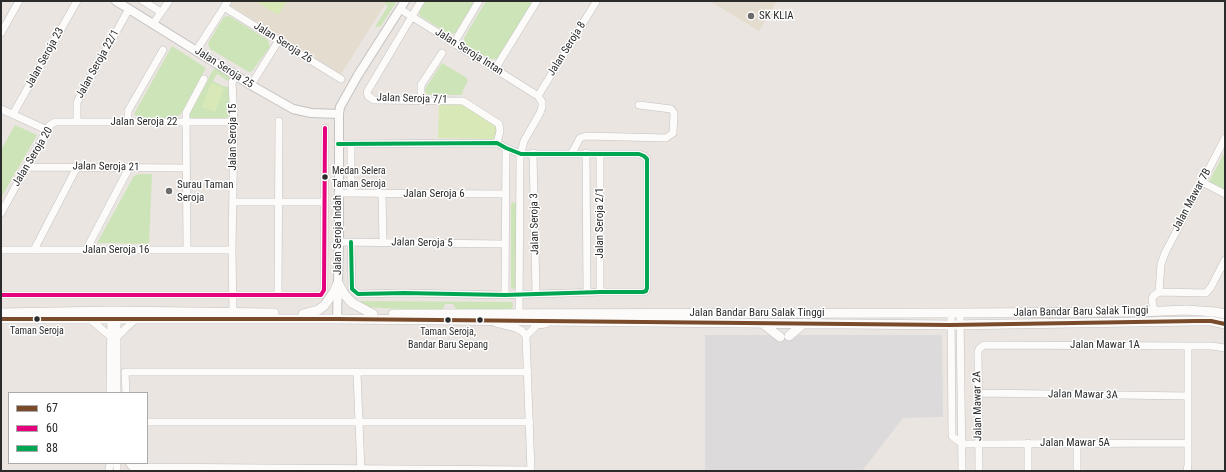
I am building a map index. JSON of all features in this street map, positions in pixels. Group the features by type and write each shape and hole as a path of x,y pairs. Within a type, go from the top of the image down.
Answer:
{"main road":[{"path":"338,283 344,294 352,303 373,314"},
{"path":"303,314 318,310 324,306 334,292 338,283"},
{"name":"Jalan Bandar Baru Salak Tinggi","path":"1,312 114,316 233,313 303,314 337,317 373,314 519,317 1154,311 1216,312 1225,314"},
{"name":"Jalan Bandar Baru Salak Tinggi","path":"1,319 91,320 114,316 135,320 337,317 486,321 519,317 566,321 950,325 1196,321 1211,321 1225,324"},
{"path":"762,323 785,336 804,323"}],"street":[{"path":"1,33 19,1"},
{"name":"Jalan Seroja 23","path":"13,114 77,1"},
{"name":"Jalan Seroja 25","path":"116,1 236,76 293,109 302,112 339,114"},
{"path":"143,1 161,12"},
{"path":"153,24 169,1"},
{"name":"Jalan Seroja Indah","path":"337,317 339,242 339,114 342,104 353,83 405,1"},
{"path":"412,16 421,1"},
{"path":"454,43 479,1"},
{"path":"495,69 537,1"},
{"name":"Jalan Seroja 8","path":"538,96 596,2"},
{"path":"196,51 226,4"},
{"name":"Jalan Seroja 26","path":"226,4 279,40 342,79"},
{"name":"Jalan Seroja 22/1","path":"77,122 77,103 79,98 129,9"},
{"name":"Jalan Seroja Intan","path":"400,9 538,96"},
{"name":"Jalan Seroja 7/1","path":"412,16 367,92 368,96 374,100 463,101 499,124 500,131 497,143"},
{"path":"251,85 279,40"},
{"path":"128,122 128,111 164,50"},
{"path":"421,100 421,86 442,53"},
{"name":"Jalan Seroja 15","path":"233,313 232,250 234,122 232,82 236,76"},
{"path":"187,250 186,113 204,78"},
{"path":"519,317 521,154 524,141 542,107 542,102 538,96"},
{"path":"572,153 580,138 586,136 666,138 673,133 674,113 671,109 639,105"},
{"path":"1,109 47,130"},
{"path":"278,295 279,121"},
{"name":"Jalan Seroja 22","path":"55,122 234,122"},
{"name":"Jalan Seroja 20","path":"1,213 49,126 55,122"},
{"path":"1,295 321,295 324,290 325,128"},
{"name":"Jalan Mawar 7B","path":"1154,311 1152,300 1153,296 1159,292 1161,264 1171,240 1202,182 1222,152 1225,138"},
{"path":"338,144 497,143 521,154 639,154 647,159 647,288 642,292 519,295 404,293 358,294 352,290 351,242"},
{"path":"351,144 351,193"},
{"path":"505,295 506,148"},
{"name":"Jalan Seroja 3","path":"533,153 536,294"},
{"path":"586,153 587,293"},
{"name":"Jalan Seroja 2/1","path":"600,154 600,292"},
{"name":"Jalan Seroja 21","path":"26,167 186,168"},
{"path":"34,250 78,167"},
{"path":"86,250 129,168"},
{"path":"1202,182 1225,194"},
{"name":"Jalan Seroja 6","path":"338,193 506,194"},
{"path":"382,194 383,242"},
{"path":"233,202 325,202"},
{"name":"Jalan Seroja 5","path":"339,242 505,244"},
{"name":"Jalan Seroja 16","path":"1,250 232,250"},
{"path":"1159,292 1195,294 1206,293 1211,287 1225,260"},
{"path":"955,313 960,325 962,471"},
{"path":"955,313 950,325 952,436 962,444"},
{"path":"114,316 117,392"},
{"path":"91,320 114,337"},
{"path":"110,392 114,337 135,320"},
{"path":"130,464 132,467 531,471 526,336 522,331 516,328 486,321"},
{"path":"526,336 537,325 566,321"},
{"name":"Jalan Mawar 1A","path":"984,345 1212,346 1225,348"},
{"name":"Jalan Mawar 2A","path":"979,471 978,352 979,348 984,345"},
{"path":"1187,471 1188,346"},
{"path":"126,392 124,372 528,372"},
{"path":"357,373 361,470"},
{"name":"Jalan Mawar 3A","path":"978,393 1188,396"},
{"path":"148,422 530,422"},
{"path":"1028,443 1028,471"},
{"path":"1077,443 1077,471"},
{"name":"Jalan Mawar 5A","path":"962,444 1188,443"}],"shaded area":[{"path":"233,1 387,1 341,74 230,5"},
{"name":"SK KLIA","path":"710,1 777,1 759,31"},
{"path":"705,335 942,335 943,417 903,418 862,471 705,471"}],"green space":[{"path":"256,1 287,1 278,15"},
{"path":"386,1 397,1 381,26 375,27 388,6 384,3"},
{"path":"426,1 475,1 455,33 449,34 420,16 419,12"},
{"path":"486,1 533,1 497,59 490,59 465,45 464,38"},
{"path":"229,16 268,40 270,47 252,71 249,72 210,49 208,43 224,17"},
{"path":"172,46 206,68 181,114 174,118 138,118 134,114"},
{"path":"442,63 467,78 468,81 462,95 426,94 425,89"},
{"path":"217,67 227,74 230,79 228,81 217,74 213,81 229,87 229,116 227,118 189,119 189,115 204,86 213,70"},
{"path":"211,83 224,88 215,112 202,107"},
{"path":"439,103 463,104 497,128 496,139 438,138"},
{"path":"15,125 37,135 1,198 1,150"},
{"path":"1223,155 1225,155 1225,190 1209,182"},
{"path":"139,174 152,174 149,244 97,243 134,176"},
{"path":"513,202 517,205 516,287 513,289 511,288 511,203"},
{"path":"352,301 512,302 513,306 510,310 457,311 453,304 445,304 442,311 404,311 400,309 365,307"}],"transit line":[{"name":"60","path":"1,295 321,295 324,290 325,128"},
{"name":"88","path":"338,144 497,143 521,154 639,154 647,159 647,288 646,291 643,292 505,295 404,293 358,294 352,289 351,242"},
{"name":"67","path":"1,319 337,319 950,325 1211,321 1225,324"}],"place":[{"name":"SK KLIA","path":"751,16"},
{"name":"Medan Selera Taman Seroja","path":"325,177"},
{"name":"Surau Taman Seroja","path":"169,191"},
{"name":"Taman Seroja","path":"37,319"},
{"name":"Taman Seroja, Bandar Baru Sepang","path":"448,320"}]}
